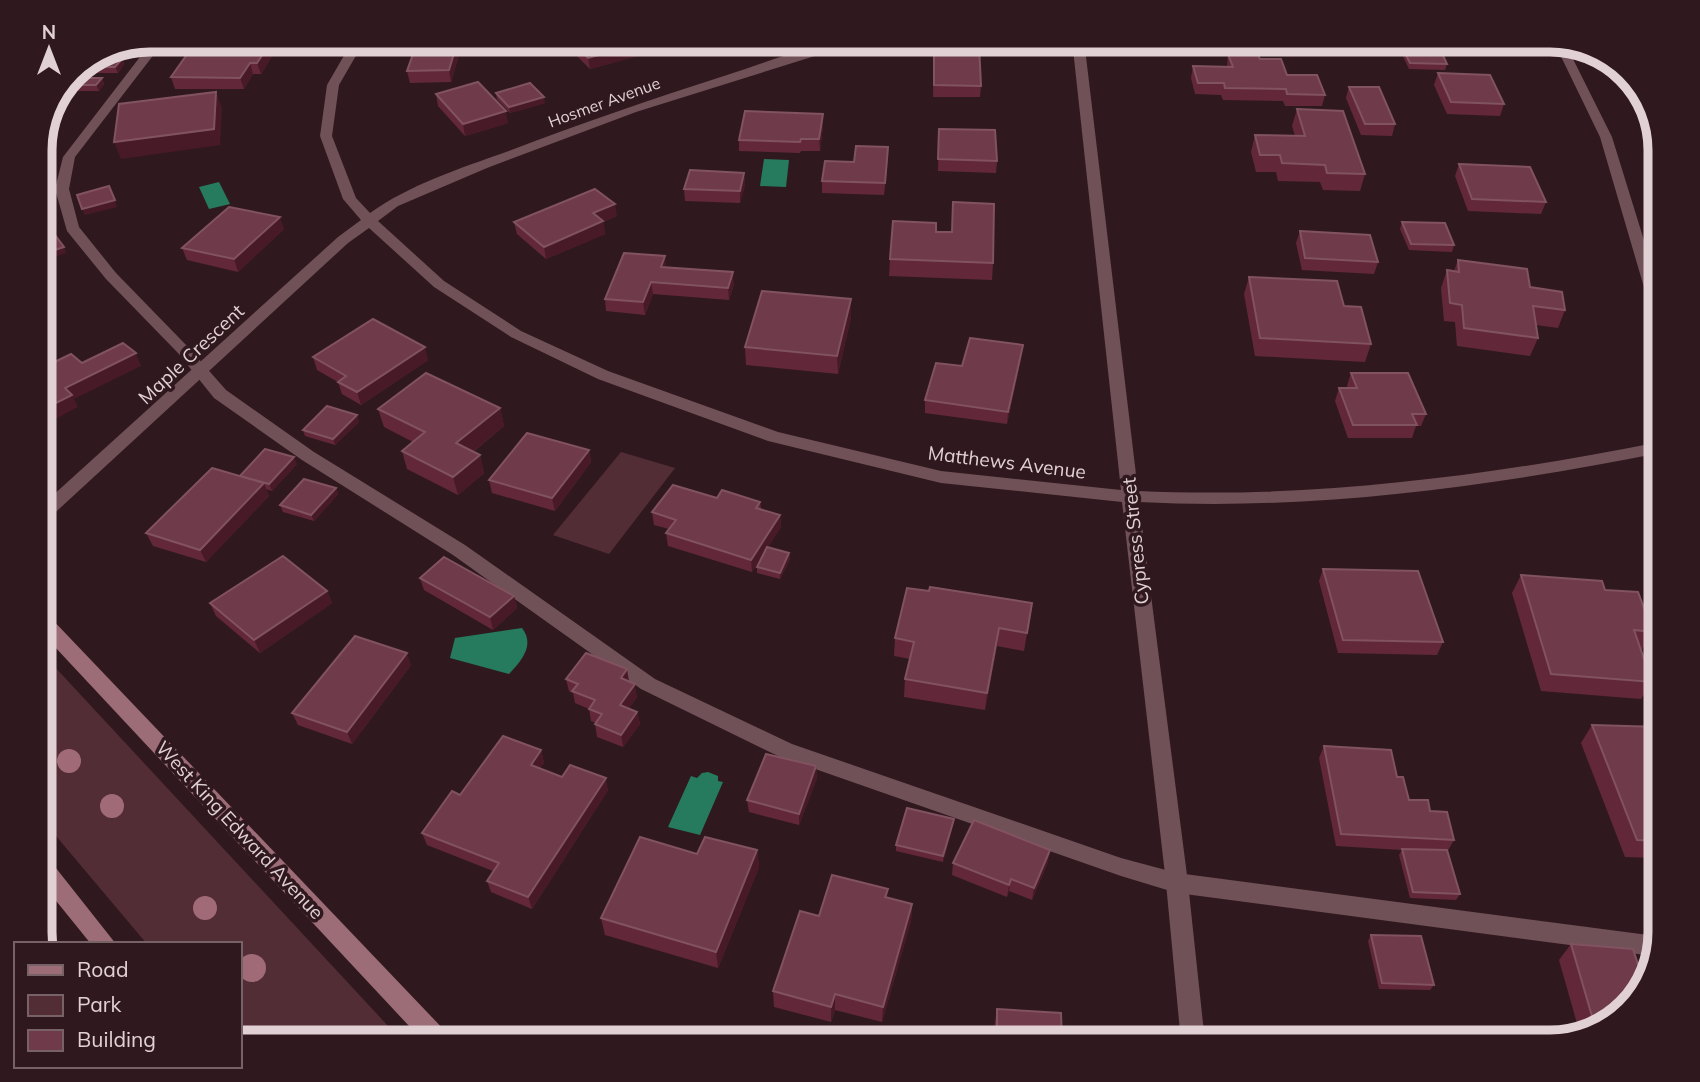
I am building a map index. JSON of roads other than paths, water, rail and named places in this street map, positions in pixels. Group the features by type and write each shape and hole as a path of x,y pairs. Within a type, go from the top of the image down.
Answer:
{"main road":[{"name":"West King Edward Avenue","path":"53,633 429,1030"},
{"path":"53,881 103,942"}],"street":[{"path":"150,52 69,158 62,189 72,228 111,276 220,394 308,456 459,550 648,684 785,750 1121,867 1177,883 1647,945"},
{"name":"Matthews Avenue","path":"352,52 333,85 326,136 350,199 439,284 516,334 603,375 774,437 941,477 1129,496 1281,497 1444,485 1561,467 1648,449"},
{"name":"Hosmer Avenue","path":"368,219 393,203 482,165 620,114 810,52"},
{"name":"Cypress Street","path":"1079,52 1192,1030"},
{"path":"1564,53 1606,137 1648,278"},
{"name":"Maple Crescent","path":"53,505 368,219"}]}
